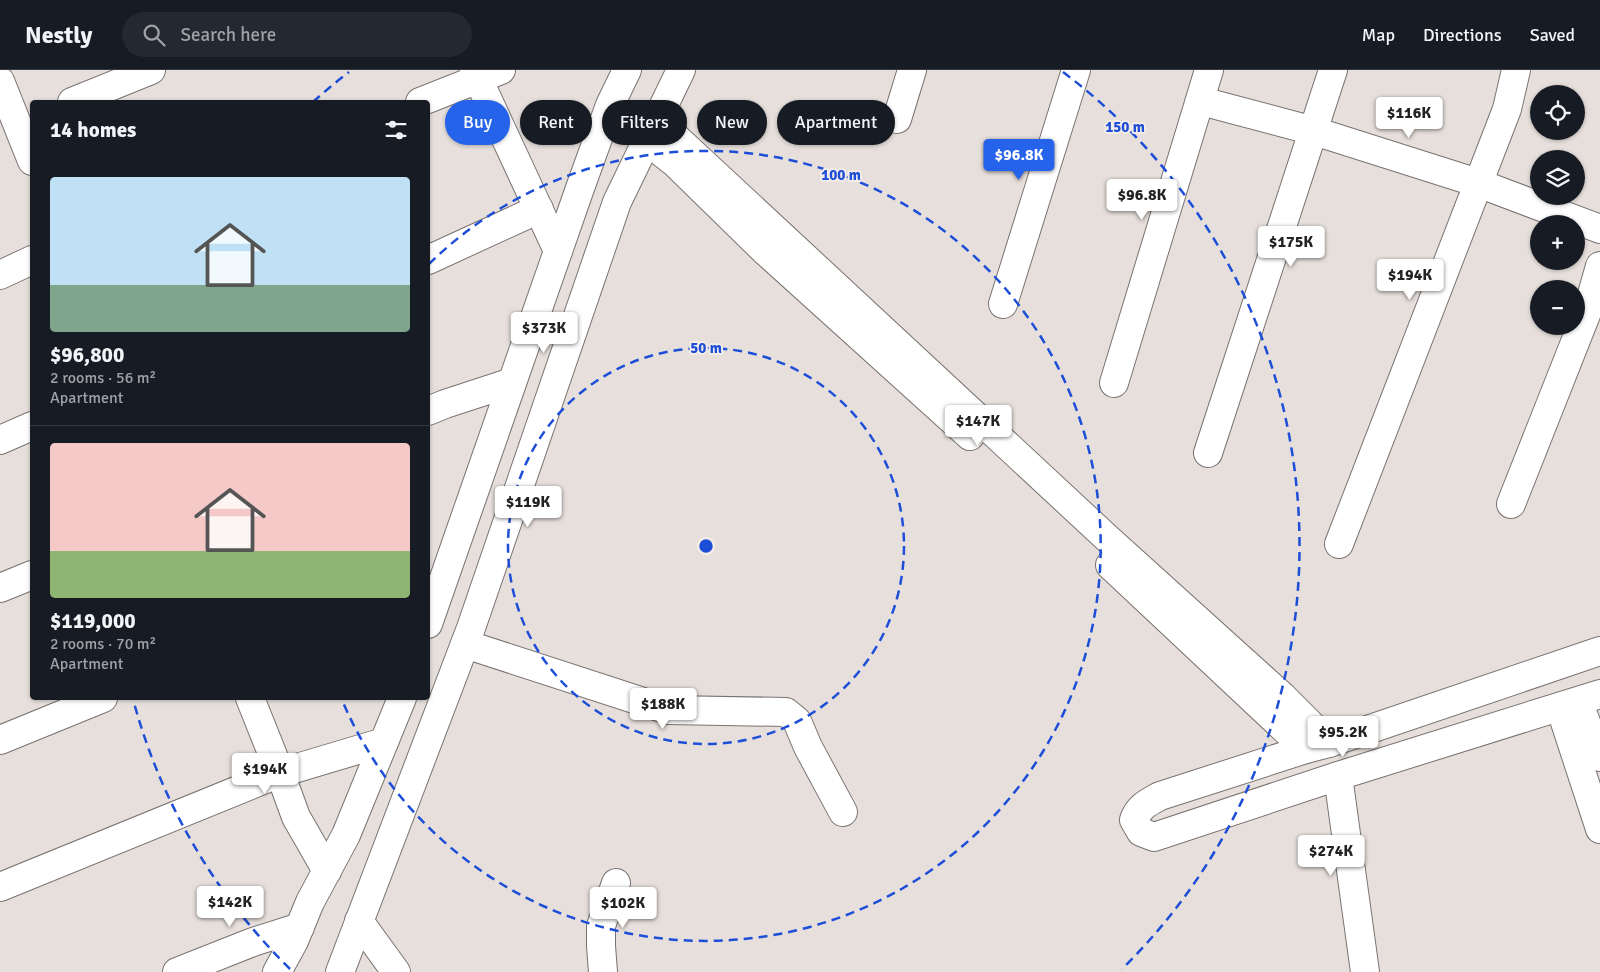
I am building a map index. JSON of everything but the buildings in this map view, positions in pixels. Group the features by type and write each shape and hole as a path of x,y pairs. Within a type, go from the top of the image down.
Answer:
{"street":[{"path":"77,100 151,70"},
{"path":"430,612 436,577 512,382 610,105 628,70"},
{"path":"667,100 681,70"},
{"path":"897,119 912,70"},
{"path":"1002,304 1076,70"},
{"path":"1114,383 1209,70"},
{"path":"1208,453 1333,70"},
{"path":"1339,544 1507,109 1516,70"},
{"path":"424,100 485,73 539,209 558,251"},
{"path":"0,81 30,156"},
{"path":"1201,101 1314,131 1478,183 1600,229"},
{"path":"340,972 465,644 617,202 645,145"},
{"path":"662,145 675,163 764,250 1029,490 1318,746 1332,778 1365,972"},
{"path":"430,259 539,209"},
{"path":"0,275 30,261"},
{"path":"1511,504 1587,312 1600,266"},
{"path":"430,410 512,382"},
{"path":"0,440 30,427"},
{"path":"0,588 30,576"},
{"path":"465,644 668,710 786,712 798,721 808,748 843,812"},
{"path":"1575,702 1154,836 1141,832 1134,820 1136,812 1160,796 1318,746 1600,651"},
{"path":"1568,661 1600,829"},
{"path":"1532,674 1575,702 1600,757"},
{"path":"0,740 98,700"},
{"path":"251,700 296,817 326,871"},
{"path":"277,972 300,927 310,902 346,835 401,700"},
{"path":"0,887 280,773 384,742"},
{"path":"603,972 601,926 616,883"},
{"path":"359,921 396,972"},
{"path":"177,972 253,942 300,927"}]}
